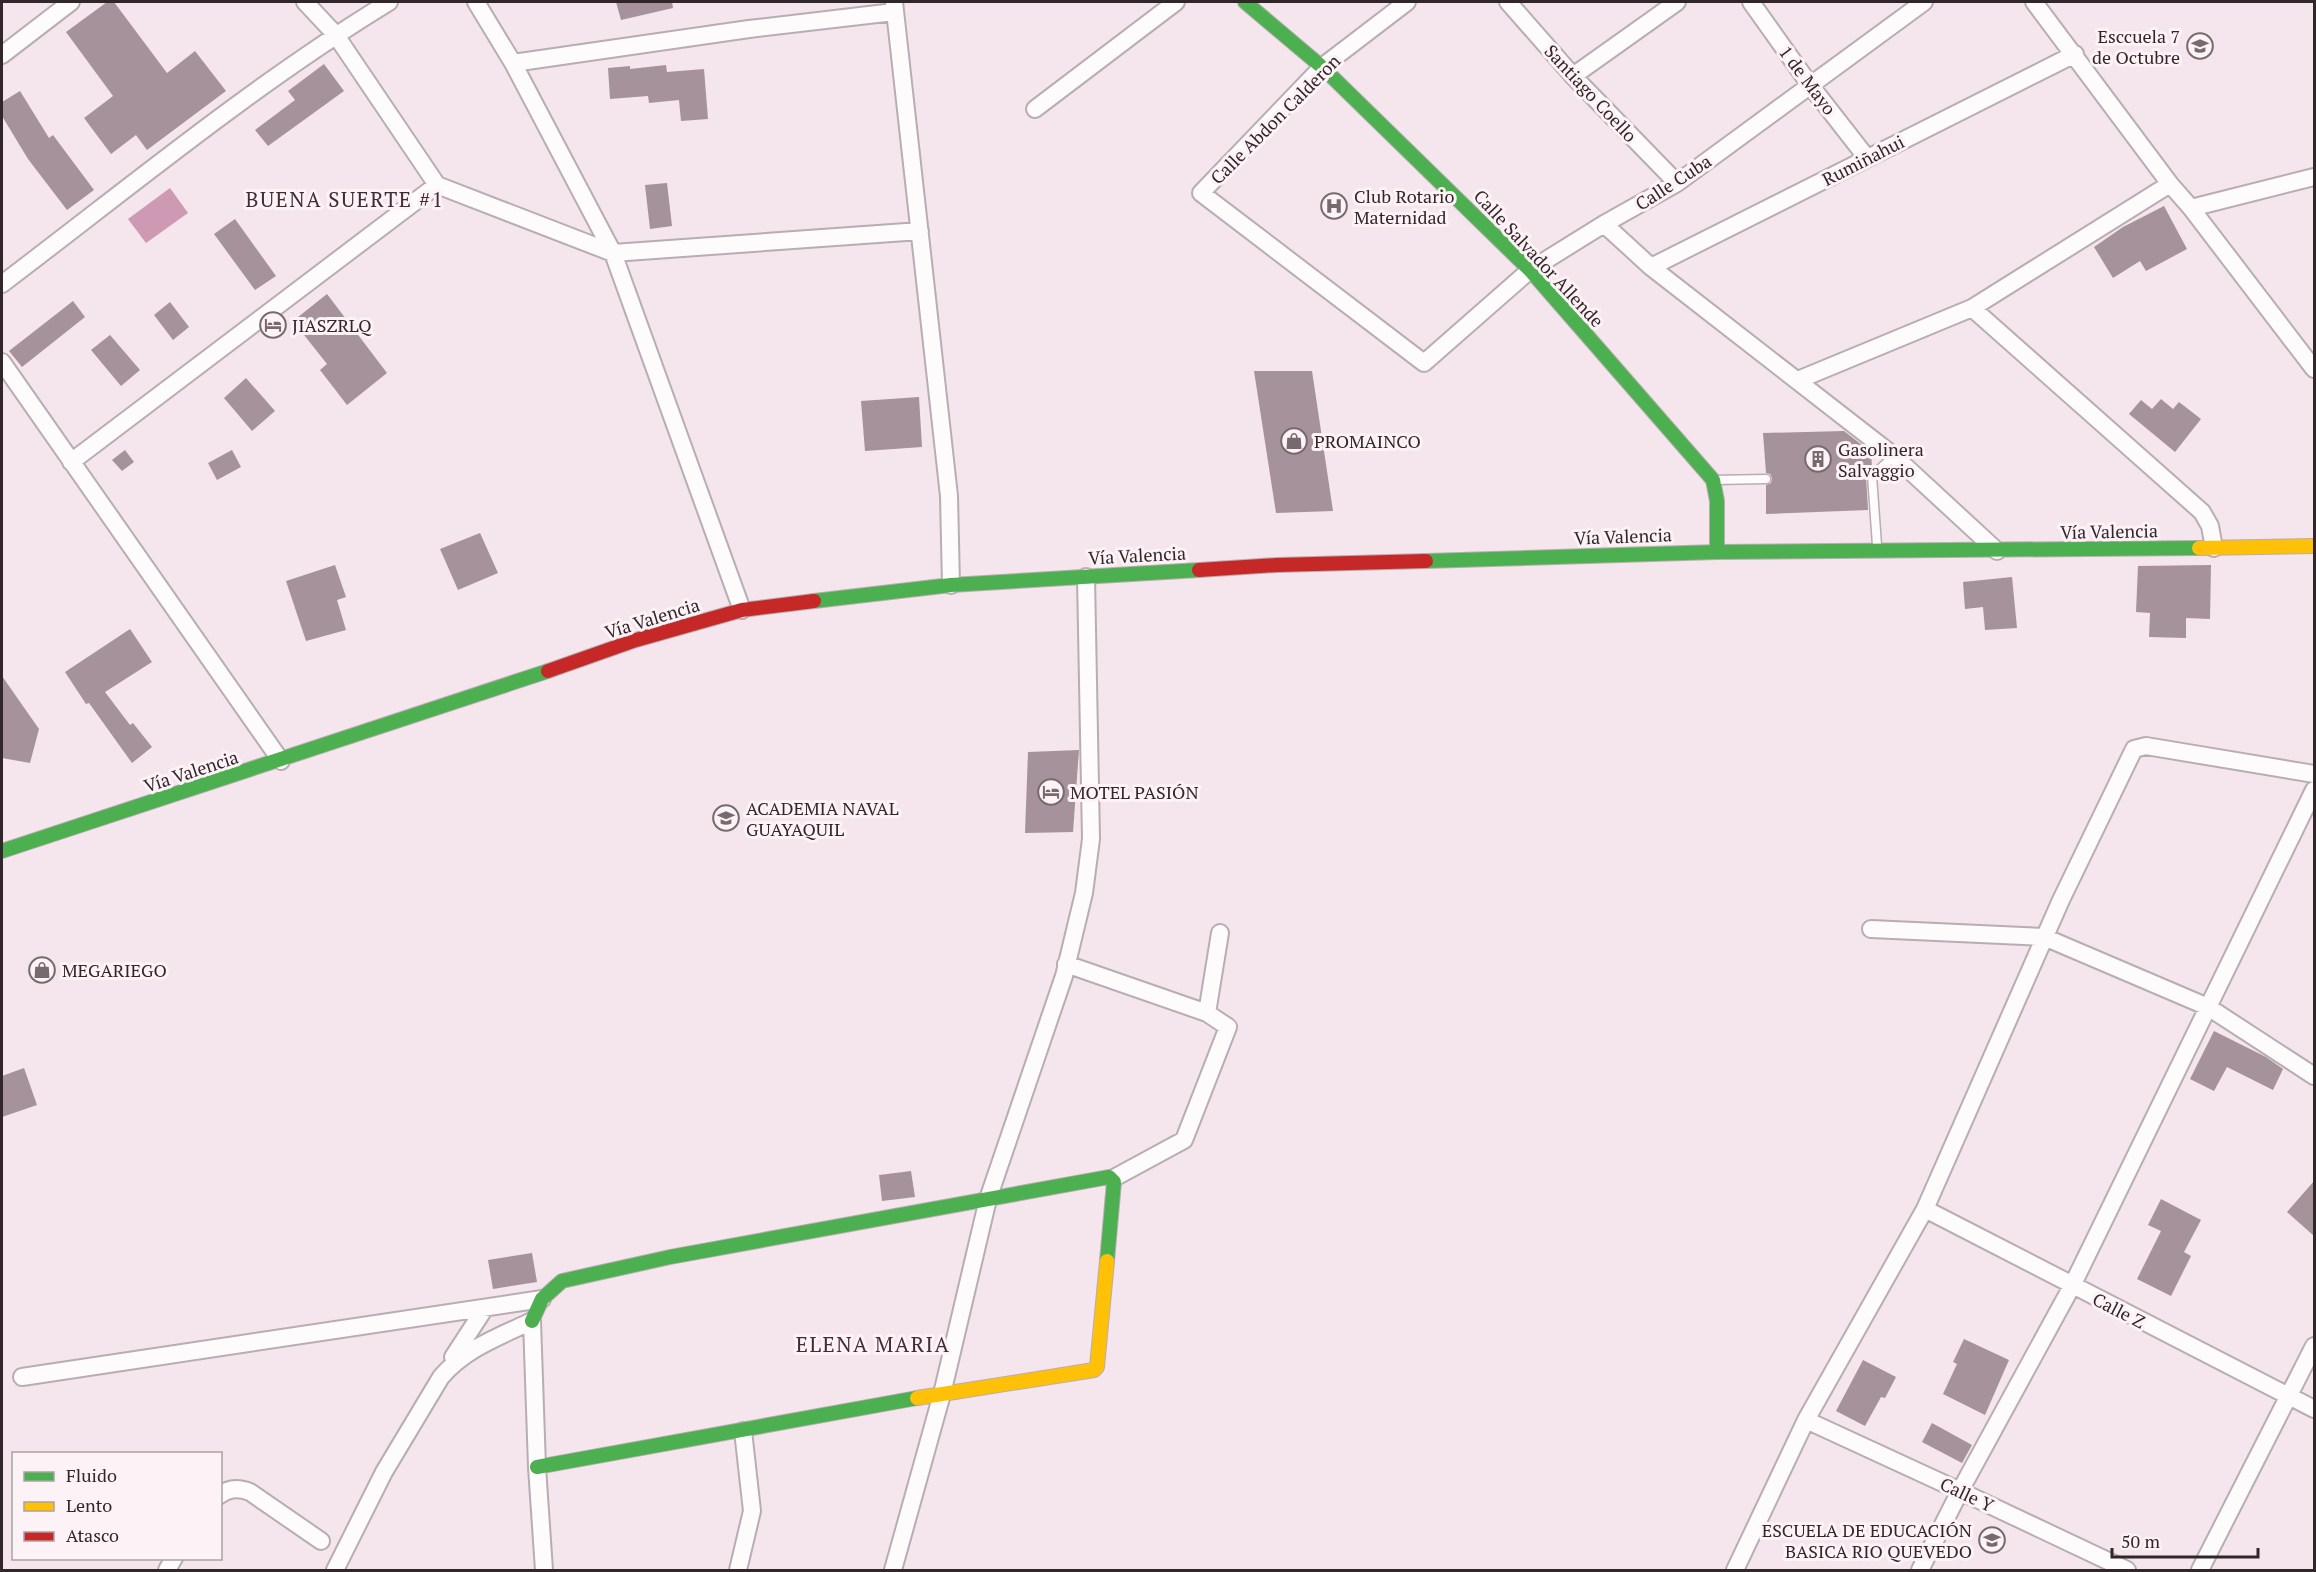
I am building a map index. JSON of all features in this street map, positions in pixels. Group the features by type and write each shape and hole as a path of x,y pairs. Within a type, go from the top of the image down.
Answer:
{"main road":[{"name":"Calle Salvador Allende","path":"1245,2 1322,67 1530,270 1713,480"},
{"path":"1713,480 1717,501 1717,552"},
{"name":"Vía Valencia","path":"2,851 523,680 636,640 742,610 951,585 1277,565 1717,552 1998,551 2314,546"},
{"path":"532,1321 543,1299 562,1281 670,1257 1109,1177 1114,1182 1097,1367 1089,1371 942,1394 537,1467"}],"street":[{"path":"2,55 70,2"},
{"path":"305,2 335,34 437,184 613,253 920,231"},
{"path":"2,284 275,77 335,34 389,2"},
{"path":"476,2 513,63 613,253 742,610"},
{"path":"1035,110 1176,2"},
{"name":"Calle Abdon Calderon","path":"1407,2 1322,67 1201,193 1424,363"},
{"name":"Santiago Coello","path":"1508,2 1573,76 1677,183"},
{"path":"1573,76 1677,2"},
{"name":"1 de Mayo","path":"1751,2 1810,85 1867,158"},
{"name":"Calle Cuba","path":"1424,363 1530,270 1604,224 1677,183 1924,2"},
{"path":"2034,2 2170,184 2191,208 2314,369"},
{"path":"513,63 749,29 862,8 894,7 949,496 951,585"},
{"name":"Rumiñahui","path":"1651,267 2075,54"},
{"path":"2191,208 2314,177"},
{"path":"71,462 437,184"},
{"path":"1797,380 1972,308 2170,184"},
{"path":"1604,224 1651,267 1894,456 1998,551"},
{"path":"1972,308 2202,512 2210,526 2214,548"},
{"path":"2,363 281,760"},
{"path":"893,1570 942,1394 988,1199 1066,964 1084,893 1091,839 1086,577"},
{"path":"1735,1570 1806,1420 1925,1209 2044,938 2134,749 2146,746 2314,774"},
{"path":"1920,1570 1960,1491 2072,1286 2314,790"},
{"path":"1871,929 2044,938 2208,1007 2314,1076"},
{"path":"1207,1013 1220,933"},
{"path":"1066,964 1207,1013 1228,1027 1184,1140 1112,1179"},
{"name":"Calle Z","path":"1925,1209 2314,1409"},
{"path":"22,1377 543,1299"},
{"path":"342,1568 372,1493 485,1308"},
{"path":"441,1377 452,1364 471,1349 532,1321 537,1467 544,1570"},
{"path":"2200,1570 2314,1346"},
{"name":"Calle Y","path":"1806,1420 2127,1570"},
{"path":"738,1570 752,1511 743,1431"},
{"path":"222,1494 239,1488 250,1492 321,1540"}],"lane":[{"path":"1877,550 1872,476 1894,456"},
{"path":"1713,480 1766,479"}],"shaded area":[{"path":"170,188 188,213 146,243 128,219"}],"building":[{"path":"107,2 114,2 167,73 195,51 226,91 147,150 136,135 111,154 84,118 113,96 66,32"},
{"path":"616,2 672,2 673,8 621,20"},
{"path":"324,64 344,91 268,146 255,130 295,100 288,91"},
{"path":"666,65 667,72 704,69 708,119 681,121 679,100 649,103 648,96 610,99 608,68 630,66 630,69"},
{"path":"20,91 49,138 53,135 94,190 67,210 28,159 2,116 2,102"},
{"path":"667,183 672,226 650,229 645,185"},
{"path":"2164,206 2187,249 2146,271 2140,261 2113,278 2094,247 2123,227"},
{"path":"235,219 276,276 255,290 214,234"},
{"path":"327,294 387,373 347,405 320,370 327,364 293,321"},
{"path":"73,301 85,317 22,367 9,351"},
{"path":"170,302 189,327 173,340 154,315"},
{"path":"110,335 140,370 121,386 91,350"},
{"name":"PROMAINCO","path":"1254,371 1312,371 1333,511 1276,513"},
{"path":"246,378 275,411 252,431 224,398"},
{"path":"919,397 922,447 865,451 861,401"},
{"path":"2161,399 2173,409 2179,402 2201,419 2175,452 2129,414 2141,400 2152,409"},
{"name":"Gasolinera Salvaggio","path":"1844,431 1871,452 1872,468 1866,476 1868,510 1766,514 1766,485 1771,483 1772,478 1766,473 1763,433"},
{"path":"125,450 134,462 122,471 112,460"},
{"path":"232,450 241,467 217,480 208,463"},
{"path":"480,533 498,573 458,590 440,549"},
{"path":"335,565 346,597 337,600 346,630 306,641 286,581"},
{"path":"2211,565 2210,619 2186,618 2186,638 2149,637 2150,613 2136,612 2138,566"},
{"path":"2012,577 2017,628 1985,630 1983,607 1965,609 1963,582"},
{"path":"130,629 152,662 105,692 130,725 133,723 152,747 132,763 89,703 86,704 65,672"},
{"path":"2,676 39,729 30,763 2,758"},
{"name":"MOTEL PASIÓN","path":"1079,750 1073,832 1025,833 1028,752"},
{"path":"2214,1031 2266,1057 2283,1069 2273,1090 2227,1067 2214,1091 2190,1079"},
{"path":"24,1068 37,1105 2,1117 2,1076"},
{"path":"911,1171 915,1197 882,1201 879,1175"},
{"path":"2314,1181 2314,1236 2287,1212"},
{"path":"2161,1199 2201,1220 2184,1252 2191,1256 2171,1296 2137,1279 2161,1231 2148,1225"},
{"path":"532,1253 537,1282 493,1289 488,1260"},
{"path":"1964,1339 2009,1360 1985,1415 1943,1394 1957,1364 1953,1362"},
{"path":"1863,1360 1896,1377 1885,1398 1881,1397 1865,1426 1836,1411"},
{"path":"1932,1423 1972,1445 1962,1463 1922,1442"}],"traffic: fast":[{"path":"1245,2 1322,67 1530,270 1713,480 1717,501 1717,552"},
{"path":"1426,561 1717,552 2199,548"},
{"path":"814,601 951,585 1199,570"},
{"path":"2,851 548,671"},
{"path":"532,1321 542,1299 562,1281 670,1257 1109,1177 1114,1182 1107,1261"},
{"path":"537,1467 917,1398"}],"traffic: slow":[{"path":"2199,548 2314,546"},
{"path":"917,1398 1094,1370 1097,1367 1107,1261"}],"traffic: jam":[{"path":"1199,570 1277,565 1426,561"},
{"path":"548,671 636,640 742,610 814,601"}],"place":[{"name":"Esccuela 7 de Octubre","path":"2200,46"},
{"name":"Club Rotario Maternidad","path":"1334,206"},
{"name":"JIASZRLQ","path":"273,325"},
{"name":"PROMAINCO","path":"1294,441"},
{"name":"Gasolinera Salvaggio","path":"1818,459"},
{"name":"MOTEL PASIÓN","path":"1051,792"},
{"name":"ACADEMIA NAVAL GUAYAQUIL","path":"726,818"},
{"name":"MEGARIEGO","path":"42,970"},
{"name":"ESCUELA DE EDUCACIÓN BASICA RIO QUEVEDO","path":"1992,1540"}],"district":[{"name":"BUENA SUERTE #1","path":"345,199"},
{"name":"ELENA MARIA","path":"873,1344"}]}
